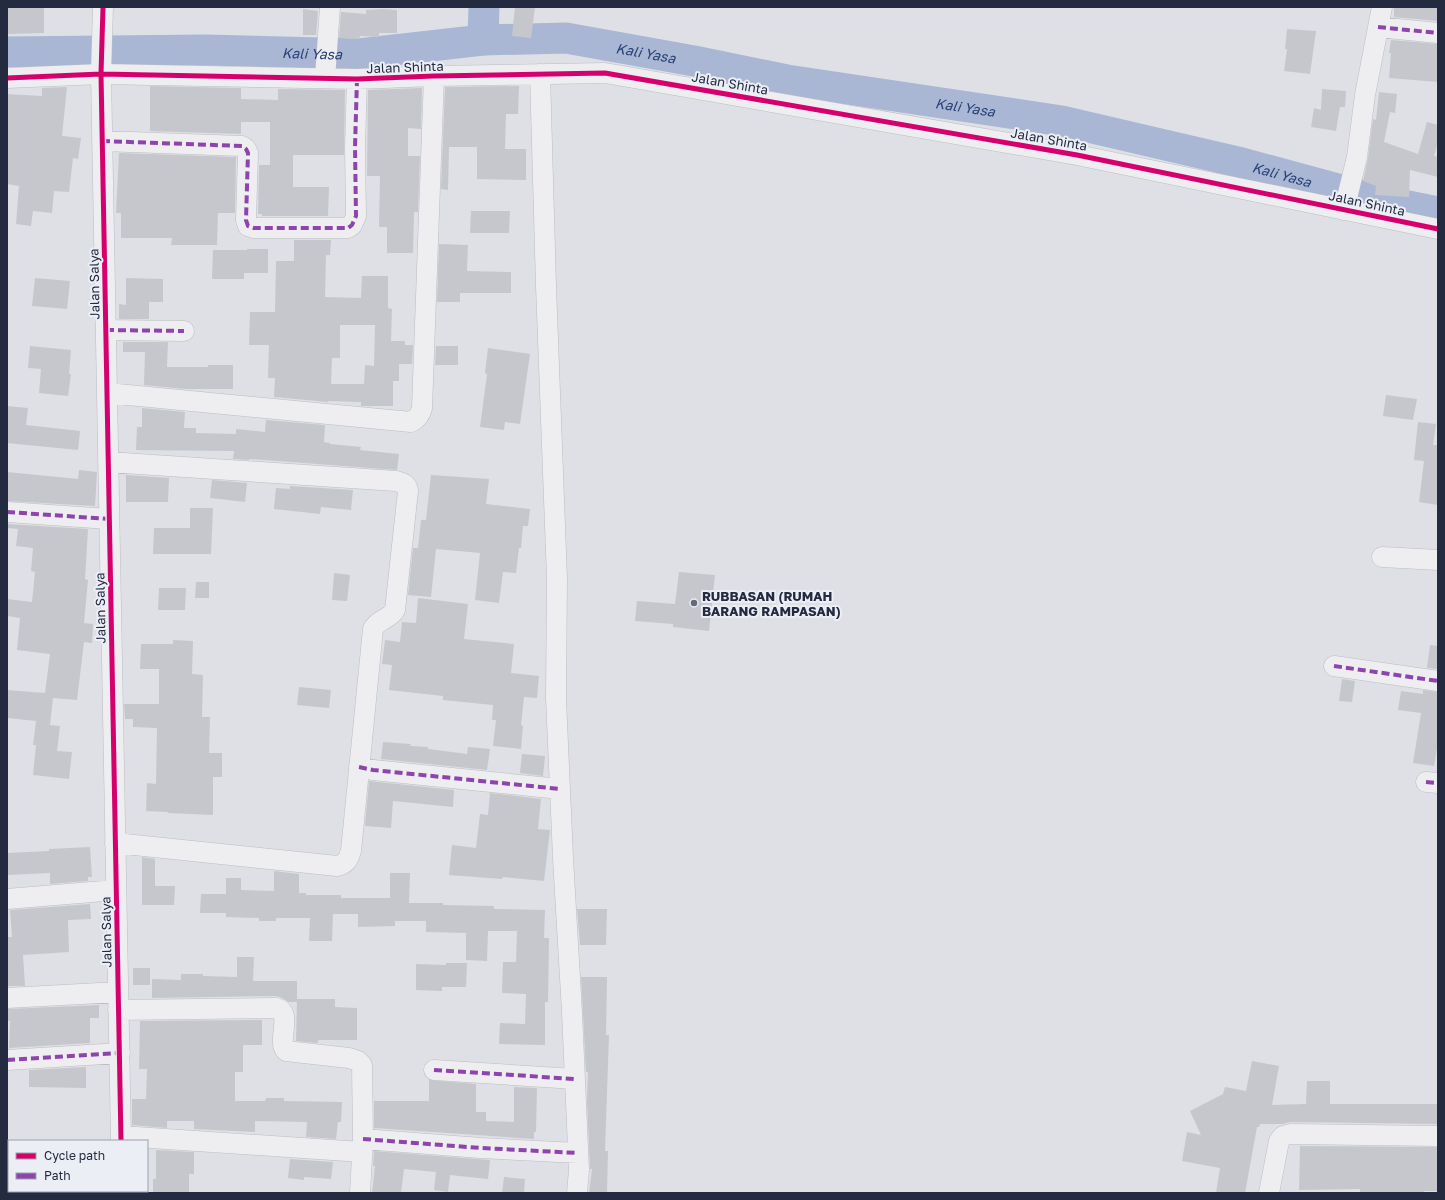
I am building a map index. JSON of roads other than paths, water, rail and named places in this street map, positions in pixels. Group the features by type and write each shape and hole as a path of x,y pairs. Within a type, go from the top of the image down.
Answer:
{"street":[{"name":"Jalan Salya","path":"103,7 101,67 102,141 121,1138"},
{"path":"325,76 330,7"},
{"path":"1347,200 1357,157 1365,95 1382,7"},
{"path":"1378,27 1438,33"},
{"name":"Jalan Shinta","path":"7,78 101,67 325,76 357,79 605,72 1077,155 1347,200 1438,229"},
{"path":"540,74 557,579 556,698 575,1079 578,1193"},
{"path":"107,393 411,422 417,419 422,408 434,76"},
{"path":"102,141 242,146 248,153 246,220 248,226 254,228 348,228 352,225 356,216 355,147 357,79"},
{"path":"106,330 184,331"},
{"path":"108,462 396,481 404,483 408,487 395,610 392,615 375,624 373,629 351,851 348,861 344,865 337,866 115,843"},
{"path":"7,512 109,519"},
{"path":"1382,557 1438,560"},
{"path":"1334,666 1438,681"},
{"path":"359,767 373,770 560,788"},
{"path":"7,899 116,890"},
{"path":"7,998 118,1001 232,1008 280,1009 283,1013 283,1046 286,1051 349,1058 358,1061 362,1065 363,1145 360,1193"},
{"path":"7,1060 120,1053"},
{"path":"434,1070 575,1079"},
{"path":"1269,1193 1279,1141 1283,1136 1290,1134 1438,1136"},
{"path":"121,1138 481,1148 578,1153"}],"waterway":[{"path":"483,40 484,7"},
{"name":"Kali Yasa","path":"7,52 206,50 359,54 483,40 566,38 694,61 787,80 1062,121 1238,162 1378,200 1438,212"}],"place":[{"name":"RUBBASAN (RUMAH BARANG RAMPASAN)","path":"694,603"}]}
